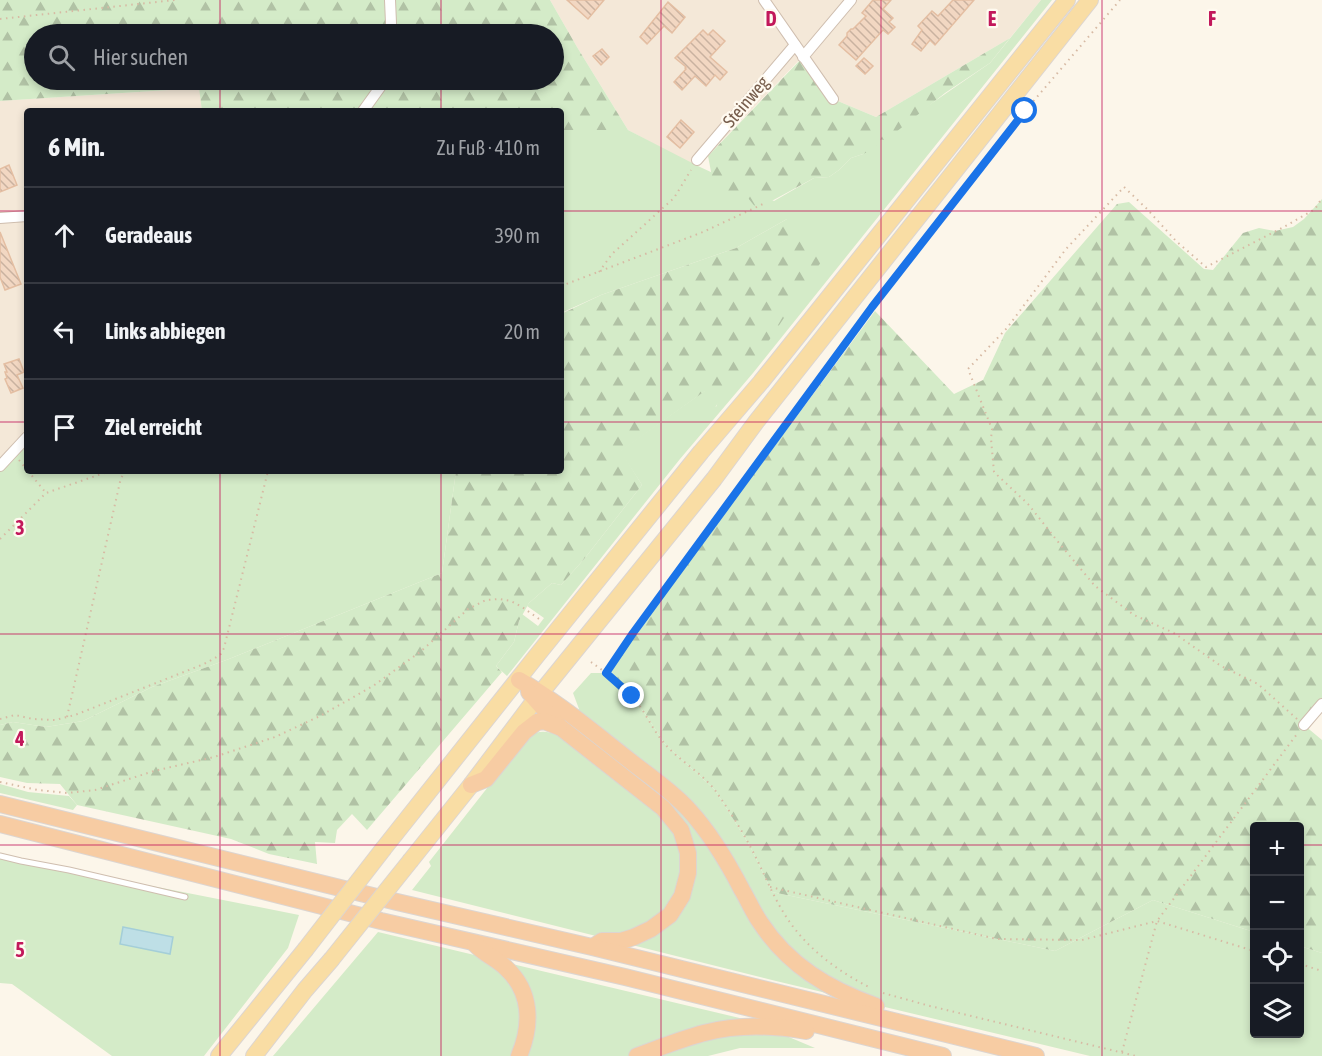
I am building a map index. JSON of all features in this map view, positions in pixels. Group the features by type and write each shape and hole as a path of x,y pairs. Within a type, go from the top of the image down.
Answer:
{"highway":[{"path":"519,680 539,697 560,728"},
{"path":"539,697 565,709 688,809 716,842 760,922 801,967 818,980 848,996 956,1035"},
{"path":"471,785 486,779 524,732 544,721 560,728 663,808 681,830 688,853 688,873 682,896 670,915 651,929 634,937 621,941 602,941 592,947"},
{"path":"0,804 386,900 592,947 1036,1056"},
{"path":"0,824 319,906 625,977 943,1056"},
{"path":"473,942 484,953 500,962 519,983 528,1008 524,1043 519,1056"},
{"path":"638,1056 703,1033 724,1029 760,1026 815,1033 836,1029"}],"main road":[{"path":"219,1056 701,452 761,382 1067,0"},
{"path":"254,1056 471,785 1090,0"}],"street":[{"path":"390,0 391,24"},
{"path":"764,0 833,99"},
{"path":"803,57 851,0"},
{"name":"Steinweg","path":"697,160 795,45"},
{"path":"365,108 378,90"},
{"path":"0,218 24,216"},
{"path":"0,466 24,440"},
{"path":"1304,725 1322,704"}],"lane":[{"path":"0,856 185,897"}],"path":[{"path":"0,19 175,0"},
{"path":"606,673 879,298 1025,111 1120,0"},
{"path":"598,272 612,254 674,198 697,160"},
{"path":"1122,1052 1157,921 1304,725 1258,684 1221,666 1173,633 1134,615 1095,586 1028,504 994,472 992,429 968,369 1007,328 1066,249 1124,187 1176,242 1206,267 1315,209 1322,198"},
{"path":"564,285 703,232 763,204"},
{"path":"30,474 46,493"},
{"path":"0,539 46,493 101,474"},
{"path":"67,717 123,474"},
{"path":"0,719 15,715 55,720 75,715 204,664 221,654 267,474"},
{"path":"0,782 38,790 68,793 95,790 154,771 214,757 274,737 320,716 373,686 420,651 468,609 486,600 499,599 522,606 542,621"},
{"path":"591,662 632,696 664,743 715,790 750,846 789,921 804,939 824,958 869,987"},
{"path":"770,887 998,939 1082,940 1157,921 1250,950"},
{"path":"1304,966 1322,971"},
{"path":"878,992 1136,1056"}],"shaded area":[{"path":"550,0 1041,0 1010,38 876,117 833,99 802,57 697,167 628,130"},
{"path":"200,90 202,108 24,108 24,440 0,466 0,101"}],"green space":[{"path":"0,0 550,0 564,24 24,24 24,90 168,90 0,101"},
{"path":"1041,0 1052,0 507,676 496,666 514,642 522,614 538,626 544,618 527,606 529,603 552,583 561,585 642,485 620,451 706,390 716,407 787,219 736,248 601,295 564,312 564,130 628,130 774,201 814,178 829,177 851,158 863,154 874,139 880,139 990,63"},
{"path":"564,24 628,130 564,130 564,108 202,108 199,90 564,90"},
{"path":"1010,38 990,63 945,93 886,140 874,139 877,143 876,148 851,158 829,177 814,178 757,209 748,198 716,184 712,177 708,156 803,57 833,99 876,117"},
{"path":"1322,199 1322,702 1304,725 1322,740 1322,953 1304,947 1304,822 1250,822 1250,931 1153,900 1055,951 772,892 750,846 715,790 664,743 632,696 613,680 612,671 635,634 875,311 954,394 983,380 1005,333 1117,204 1129,202 1204,269 1213,270 1243,233 1259,228 1275,231 1293,227 1304,219"},
{"path":"787,219 825,256 766,345 715,407 705,391 621,451 642,485 561,585 552,583 529,603 519,621 514,642 496,666 502,672 367,830 352,814 337,830 335,843 315,842 317,864 269,854 231,839 77,805 60,784 27,783 0,777 0,725 13,722 46,727 83,721 152,687 229,659 442,573 456,474 564,474 564,313 601,295 736,248"},
{"path":"24,440 24,474 456,474 442,573 229,659 152,687 83,721 46,727 13,722 0,725 0,466"},
{"path":"591,673 606,673 632,696 664,743 715,790 750,846 772,892 1055,951 1153,900 1250,931 1250,1038 1304,1038 1304,947 1322,953 1322,1056 1090,1056 776,981 412,890 431,866 429,862 528,736 543,732 559,735 579,709 573,693"},
{"path":"0,784 28,792 69,796 77,805 73,810 0,793"},
{"path":"0,856 299,915 288,948 204,1056 112,1056 12,984 0,983"},
{"path":"378,932 748,1020 815,1048 740,1048 708,1056 273,1056"}],"water":[{"path":"123,927 173,937 170,954 120,944"}],"building":[{"path":"567,0 604,0 588,19"},
{"path":"873,0 891,0 883,9 893,18 889,22 895,27 888,34 883,30 856,60 839,45 847,33 866,16 862,13"},
{"path":"953,0 974,0 935,45 930,40 921,51 912,44 922,30 918,26 932,11 938,16"},
{"path":"668,2 685,17 672,33 664,26 647,44 640,37"},
{"path":"703,30 708,35 713,30 725,41 710,57 727,72 720,80 715,75 706,86 695,76 682,90 674,82 686,67 675,58"},
{"path":"602,49 609,57 601,65 593,56"},
{"path":"864,58 873,66 865,74 856,66"},
{"path":"681,120 694,132 680,148 667,137"},
{"path":"9,165 17,185 0,192 0,169"},
{"path":"0,232 21,284 5,290 0,277"},
{"path":"19,359 24,372 17,375 23,388 11,393 5,379 7,378 5,372 7,372 4,364"}],"route":[{"path":"632,696 606,673 872,307 1025,111"}]}
